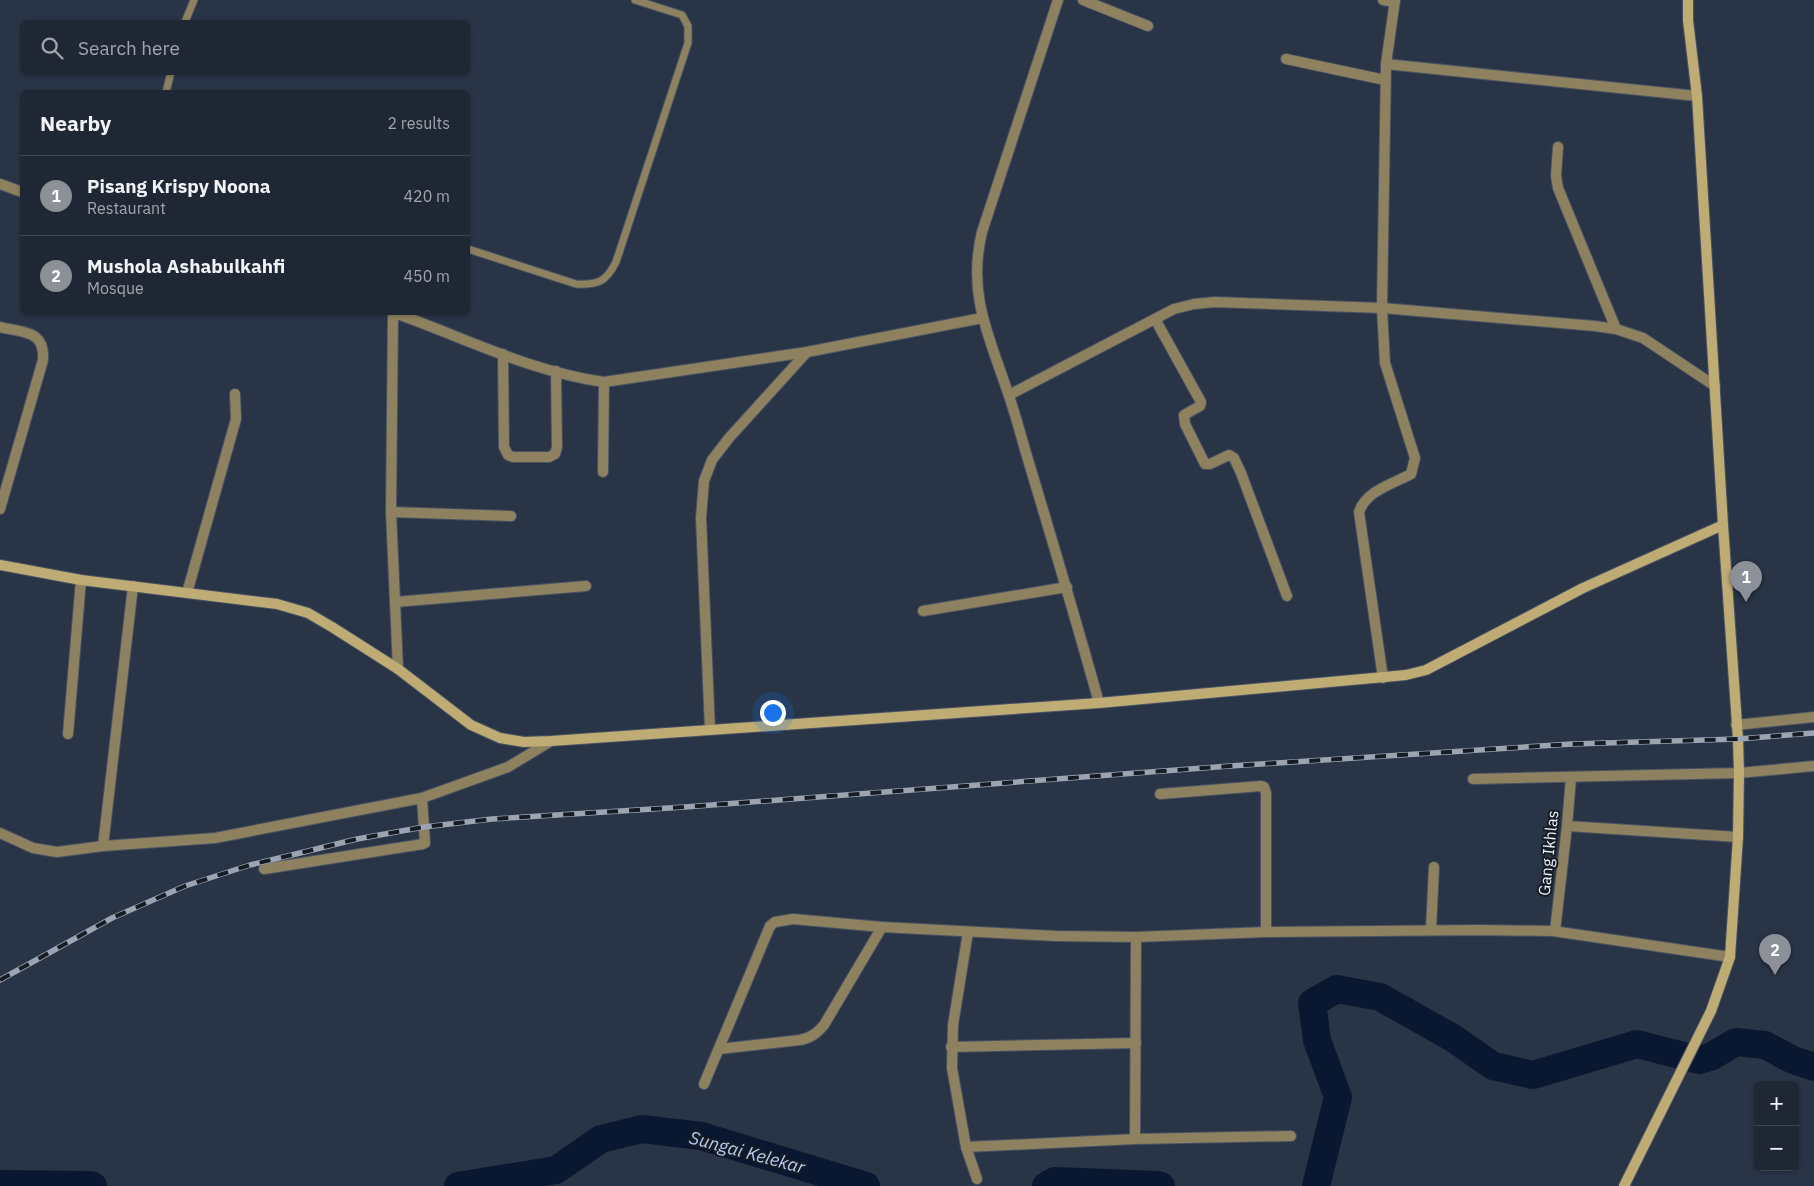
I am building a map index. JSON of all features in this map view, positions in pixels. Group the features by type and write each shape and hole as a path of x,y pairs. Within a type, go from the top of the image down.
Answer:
{"street":[{"path":"1058,0 982,232 976,268 982,318 1009,395 1067,587 1099,703"},
{"path":"1083,0 1148,26"},
{"path":"1383,0 1395,1 1386,64 1382,308 1384,364 1416,458 1411,474 1369,495 1362,503 1359,512 1383,678"},
{"path":"1624,1186 1711,1011 1730,957 1738,837 1739,773 1697,96 1688,20 1688,0"},
{"path":"1286,59 1386,80"},
{"path":"1386,64 1697,96"},
{"path":"1558,147 1556,176 1562,200 1616,330"},
{"path":"0,184 20,191"},
{"path":"1009,395 1174,309 1214,302 1382,308 1596,326 1643,338 1715,386"},
{"path":"393,315 391,512 398,669"},
{"path":"398,315 503,354 579,379 604,382 807,352 982,318"},
{"path":"1155,319 1201,402 1200,406 1184,415 1183,418 1188,431 1205,464 1210,464 1229,454 1234,458 1287,596"},
{"path":"0,327 37,337 44,349 43,360 0,509"},
{"path":"710,730 701,518 704,481 712,460 729,438 807,352"},
{"path":"503,354 504,447 508,455 513,457 549,457 555,454 557,448 556,371"},
{"path":"603,472 604,382"},
{"path":"186,593 236,419 235,394"},
{"path":"391,512 511,516"},
{"path":"0,565 81,580 277,604 308,613 398,669 471,725 500,738 524,742 1099,703 1383,678 1426,670 1583,588 1723,525"},
{"path":"68,734 81,580"},
{"path":"102,846 134,586"},
{"path":"395,602 586,586"},
{"path":"923,611 1067,587"},
{"path":"1736,725 1814,717"},
{"path":"0,833 33,848 57,852 102,846 216,838 422,798 508,767 551,741"},
{"path":"1474,779 1739,773 1814,766"},
{"name":"Gang Ikhlas","path":"1554,932 1571,778"},
{"path":"1160,794 1264,787 1266,793 1266,932"},
{"path":"264,869 423,844 425,843 422,798"},
{"path":"1567,826 1738,837"},
{"path":"1431,930 1434,867"},
{"path":"704,1084 770,926 775,922 793,919 882,927 1057,936 1136,937 1266,932 1431,930 1554,932 1730,957"},
{"path":"718,1049 812,1037 824,1025 882,927"},
{"path":"968,932 951,1047 952,1068 966,1147 977,1179"},
{"path":"1136,937 1136,1139"},
{"path":"951,1047 1136,1042"},
{"path":"966,1147 1136,1139 1291,1136"}],"lane":[{"path":"186,20 194,0"},
{"path":"470,251 576,284 601,282 610,275 616,262 688,43 688,26 682,15 635,0"},
{"path":"166,90 170,75"}],"waterway":[{"path":"1316,1186 1338,1097 1317,1040 1312,1003 1337,989 1380,997 1453,1038 1493,1066 1533,1075 1637,1044 1699,1060 1710,1057 1736,1042 1765,1045 1793,1060 1814,1067"},
{"name":"Sungai Kelekar","path":"458,1186 556,1170 601,1139 642,1129 701,1136 866,1186"},
{"path":"1046,1186 1055,1181 1161,1186"},
{"name":"Sungai Kelekar","path":"0,1184 93,1186"}],"railway":[{"path":"0,980 112,918 185,886 250,865 357,839 424,827 492,819 685,807 1230,766 1572,744 1738,739 1814,733"}],"place":[{"name":"Pisang Krispy Noona","path":"1746,602"},
{"name":"Mushola Ashabulkahfi","path":"1775,975"}]}
